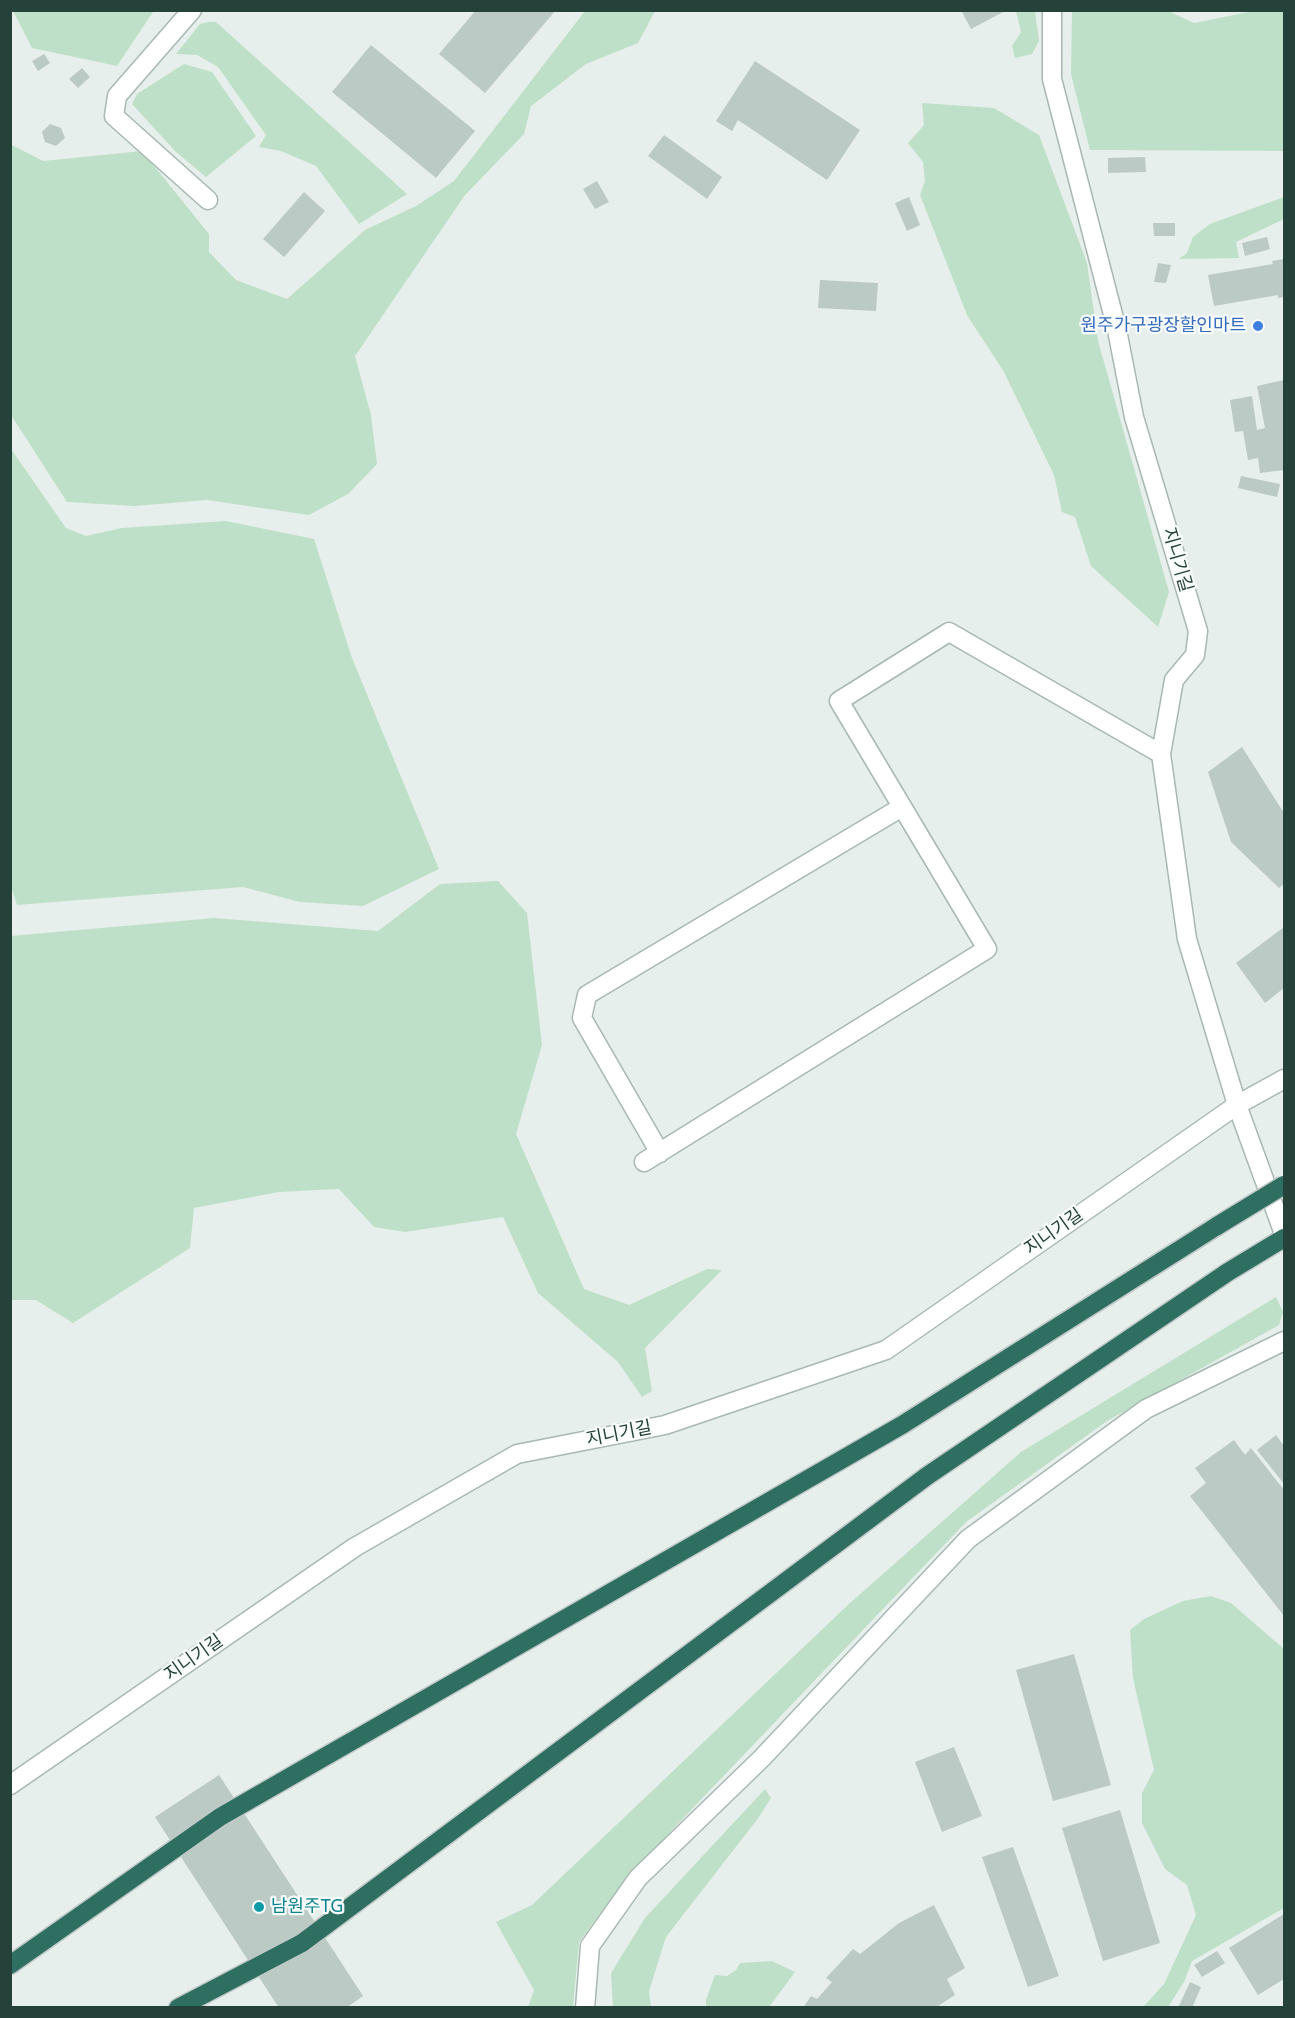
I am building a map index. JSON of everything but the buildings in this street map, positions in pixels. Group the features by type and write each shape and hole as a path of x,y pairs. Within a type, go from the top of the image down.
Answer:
{"highway":[{"path":"10,1965 220,1817 902,1425 1284,1185"},
{"path":"178,2007 302,1943 927,1476 1284,1236"}],"street":[{"path":"192,10 117,96 114,116 207,200"},
{"name":"지니기길","path":"1052,10 1052,79 1117,330 1134,417 1198,631 1195,656 1174,680 1161,754 1187,939 1237,1105 1284,1236"},
{"path":"644,1162 987,949 839,701 949,632 1161,754"},
{"path":"660,1153 582,1018 586,995 902,807"},
{"name":"지니기길","path":"10,1785 355,1547 517,1454 665,1425 886,1350 1237,1105 1284,1079"},
{"path":"585,2007 590,1946 638,1878 762,1758 968,1539 1146,1409 1284,1341"}],"green space":[{"path":"150,10 153,12 117,66 32,48 13,11"},
{"path":"585,11 655,11 638,43 586,64 531,106 524,134 465,195 355,356 371,415 377,464 348,494 309,515 207,500 135,506 67,502 11,415 10,144 43,161 142,151 209,234 209,252 236,280 287,299 365,230 416,206 454,181"},
{"path":"1016,11 1035,11 1039,41 1032,54 1015,58 1012,46 1021,32"},
{"path":"1072,11 1168,11 1194,23 1254,11 1284,11 1284,151 1090,150 1071,74"},
{"path":"216,22 407,194 359,224 316,166 281,151 259,147 266,135 218,67 197,55 176,54 200,24"},
{"path":"184,64 212,72 256,136 206,177 176,152 132,104 137,94"},
{"path":"922,103 994,108 1039,135 1087,263 1098,341 1169,592 1158,627 1091,566 1075,517 1062,512 1054,475 1004,372 967,315 920,195 925,181 923,162 908,143 924,125"},
{"path":"1284,197 1284,219 1236,242 1239,258 1179,259 1187,253 1193,237 1210,224"},
{"path":"11,449 66,528 86,536 122,528 226,521 314,539 352,658 439,869 363,906 300,902 243,887 17,905 10,883"},
{"path":"498,881 527,913 542,1045 516,1134 584,1289 629,1305 707,1269 722,1270 645,1348 652,1391 642,1397 618,1362 538,1293 503,1217 405,1232 374,1227 339,1189 279,1192 194,1208 190,1248 73,1323 36,1300 11,1300 11,936 214,918 378,931 440,884"},
{"path":"1276,1297 1283,1312 1279,1325 1107,1421 966,1522 628,1876 579,1942 573,2007 528,2007 534,1990 496,1922 532,1905 850,1603 1021,1452"},
{"path":"1211,1596 1231,1603 1284,1649 1284,1908 1192,1961 1184,1982 1168,2007 1143,2007 1164,1984 1196,1915 1187,1885 1165,1869 1142,1823 1142,1793 1154,1770 1133,1678 1130,1630 1144,1619 1183,1601"},
{"path":"765,1789 771,1798 759,1817 666,1937 649,1991 651,2007 613,2007 611,1973 645,1918"},
{"path":"772,1961 795,1972 769,2007 706,2007 706,2000 715,1975 727,1976 736,1970 740,1963"}],"place":[{"name":"원주가구광장할인마트","path":"1258,326"},
{"name":"남원주TG","path":"259,1907"}]}
